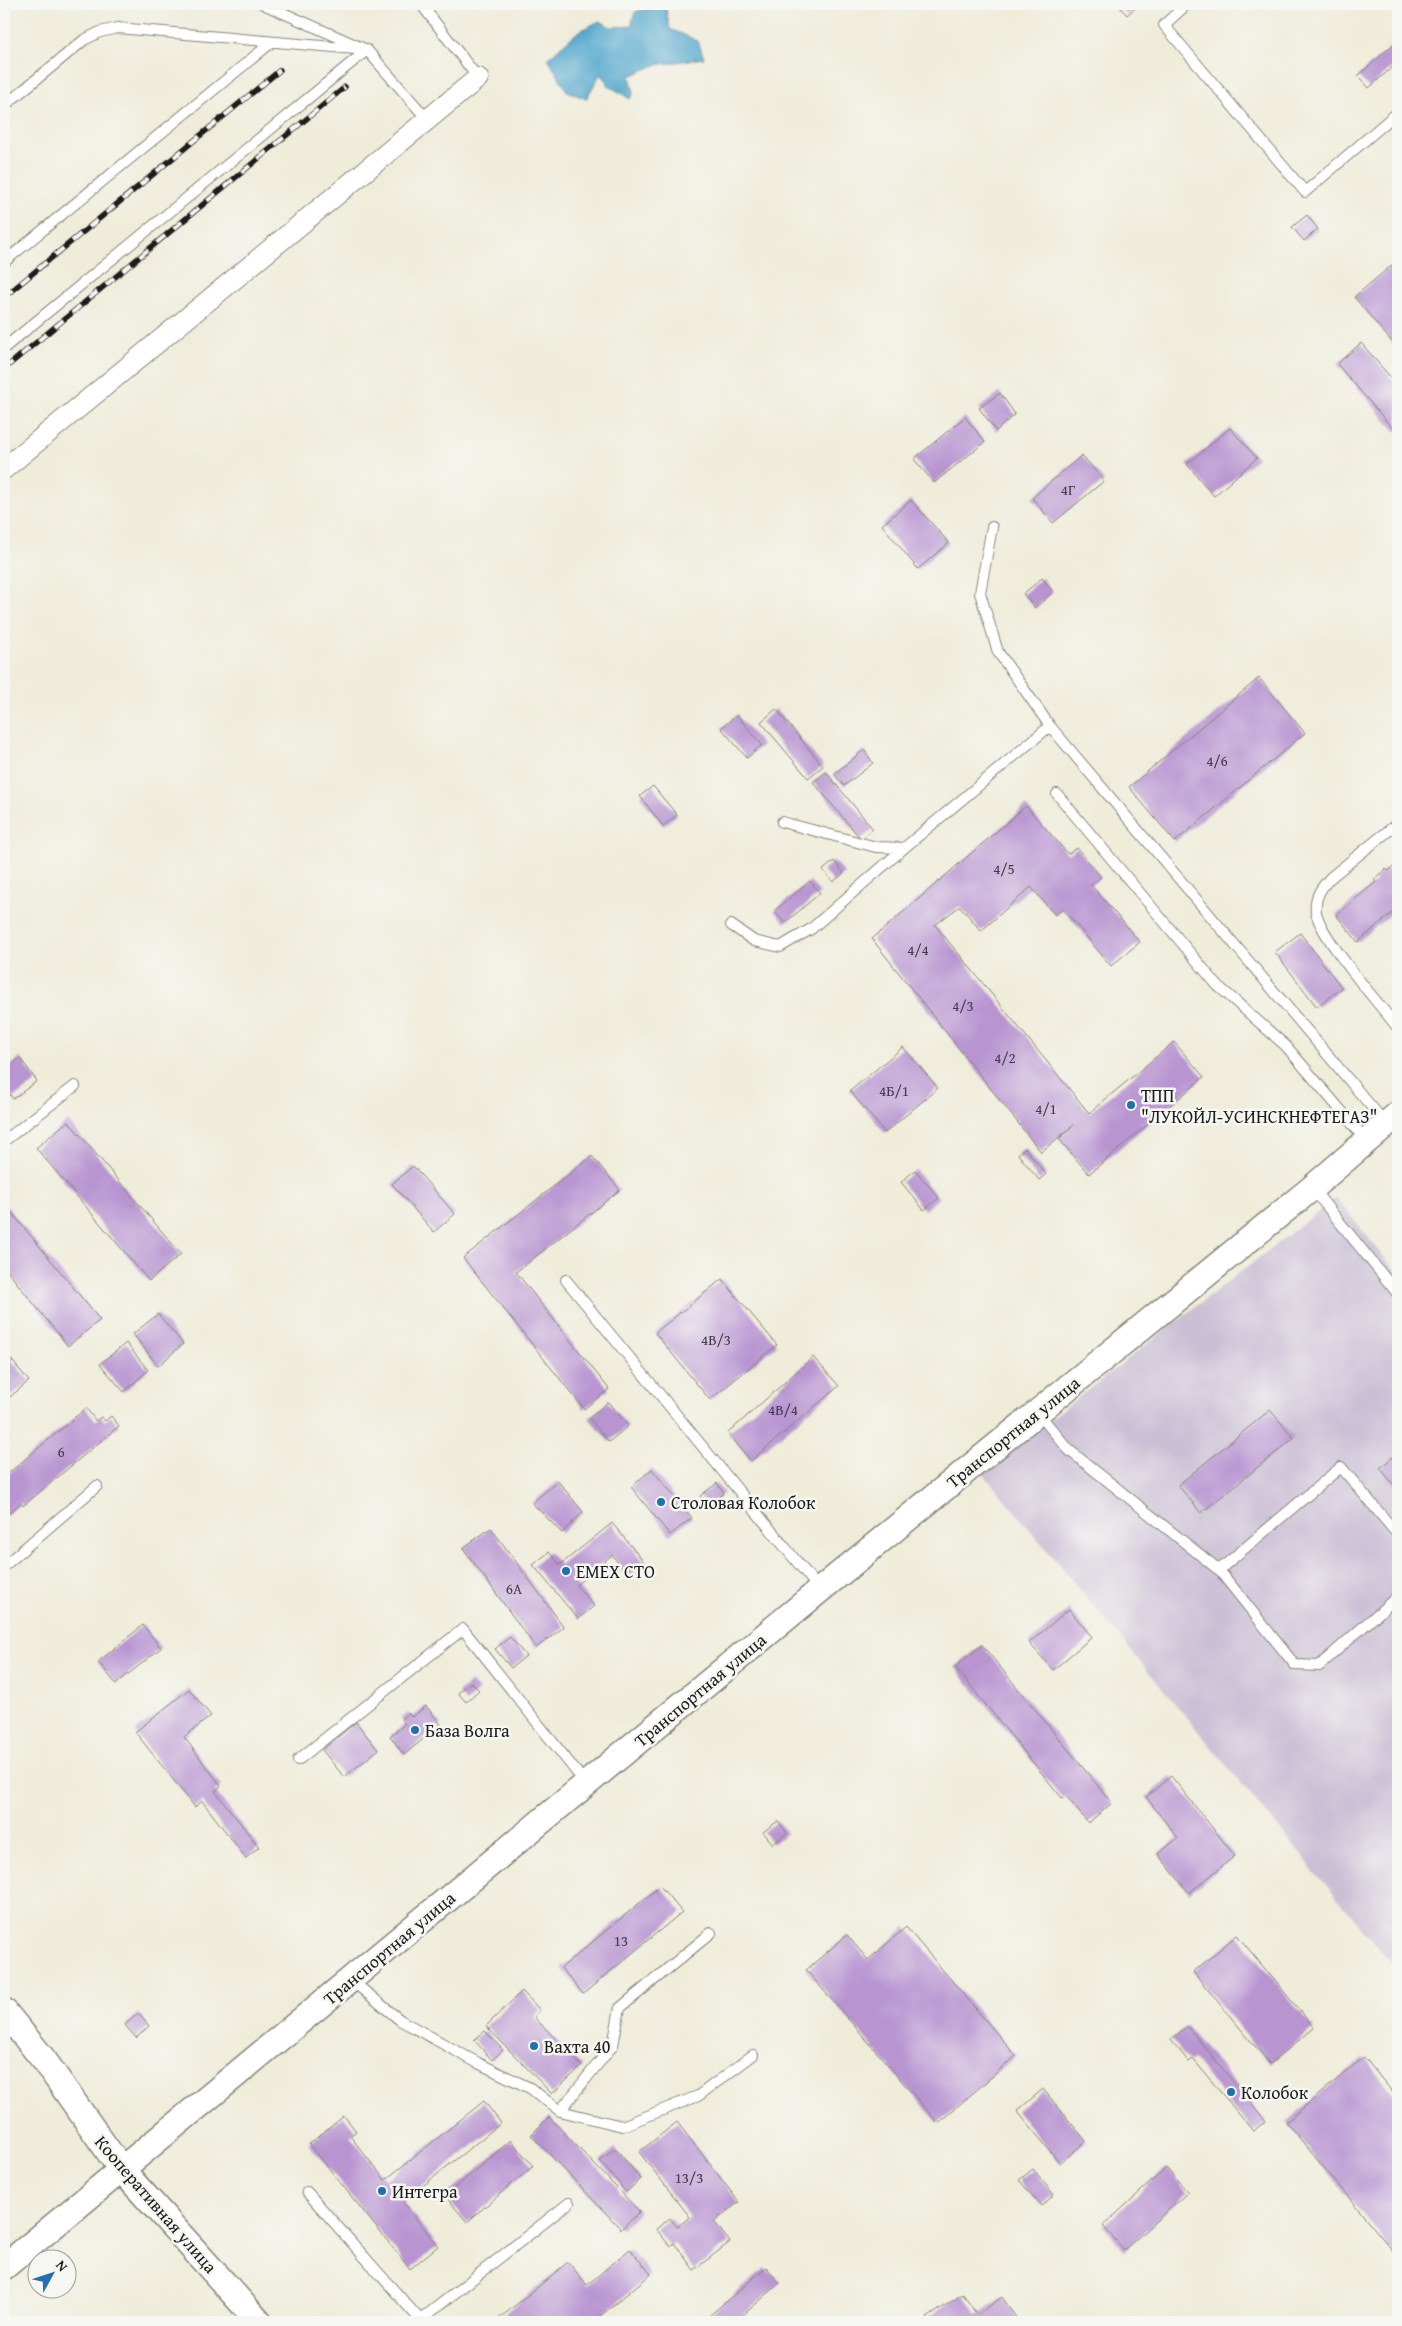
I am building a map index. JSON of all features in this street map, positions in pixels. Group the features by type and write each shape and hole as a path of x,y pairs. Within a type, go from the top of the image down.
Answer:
{"street":[{"path":"4,468 478,78"},
{"name":"Транспортная улица","path":"4,2267 820,1590 1312,1188 1392,1119"},
{"name":"Кооперативная улица","path":"4,2011 44,2060 121,2169 259,2322"}],"lane":[{"path":"263,4 367,50 428,120"},
{"path":"421,4 478,78"},
{"path":"1187,4 1164,25 1305,192 1398,112"},
{"path":"4,106 84,40 100,32 118,28 367,50"},
{"path":"4,262 272,42"},
{"path":"4,348 367,50"},
{"path":"992,527 980,592 998,652 1050,726 1392,1119"},
{"path":"730,925 754,941 780,947 811,929 904,848 1050,726"},
{"path":"1057,794 1218,985 1286,1046 1366,1140"},
{"path":"782,822 876,847 904,848"},
{"path":"1398,823 1330,878 1320,888 1316,899 1319,921 1328,936 1398,1028"},
{"path":"4,1141 75,1086"},
{"path":"1312,1188 1398,1294"},
{"path":"566,1280 820,1590"},
{"path":"1037,1412 1069,1450 1219,1570 1295,1665 1319,1666 1398,1596"},
{"path":"1219,1570 1341,1467 1398,1535"},
{"path":"4,1566 98,1486"},
{"path":"298,1760 463,1629 587,1785"},
{"path":"560,2111 613,2044 620,2008 711,1933"},
{"path":"350,1980 400,2020 478,2063 530,2088 560,2111 622,2126 698,2096 753,2055"},
{"path":"307,2192 420,2322 569,2204"}],"shaded area":[{"path":"1336,1198 1398,1274 1398,1971 982,1472"}],"water":[{"path":"665,4 670,29 698,41 704,58 656,65 630,76 634,93 630,99 608,85 601,73 586,99 567,91 548,58 579,31 600,21 611,27 631,26 635,12"}],"building":[{"path":"1117,4 1140,4 1127,15"},
{"path":"1398,40 1398,62 1369,88 1358,76"},
{"path":"1307,215 1318,229 1304,241 1292,227"},
{"path":"1398,260 1398,349 1354,297"},
{"path":"1361,343 1398,386 1398,428 1395,431 1337,364"},
{"path":"1000,393 1015,414 996,431 979,408"},
{"path":"965,417 985,442 934,483 914,459"},
{"path":"1230,428 1257,458 1214,496 1187,464"},
{"path":"1082,455 1104,481 1053,523 1032,498"},
{"path":"911,500 949,543 918,569 882,525"},
{"path":"1042,578 1053,592 1035,608 1023,594"},
{"path":"1259,678 1305,733 1175,842 1129,787"},
{"path":"776,709 823,766 808,778 761,722"},
{"path":"737,715 762,745 747,758 721,728"},
{"path":"864,750 873,763 844,786 834,774"},
{"path":"826,772 873,829 861,839 813,782"},
{"path":"653,786 677,815 663,826 640,796"},
{"path":"1026,806 1068,854 1077,848 1101,877 1091,885 1140,942 1111,966 1063,909 1055,915 1031,887 981,931 960,906 935,925 1089,1113 1174,1042 1204,1077 1089,1174 1059,1139 1074,1125 1041,1152 872,939"},
{"path":"834,861 844,873 833,882 823,870"},
{"path":"1398,863 1398,908 1358,942 1336,915 1376,882 1374,879 1386,869 1388,871"},
{"path":"810,881 820,893 785,923 774,911"},
{"path":"1300,933 1342,988 1317,1007 1275,952"},
{"path":"903,1047 938,1088 885,1133 850,1091"},
{"path":"20,1058 37,1081 13,1099 4,1086 4,1071"},
{"path":"68,1121 181,1254 149,1281 36,1148"},
{"path":"1025,1148 1046,1174 1039,1180 1018,1154"},
{"path":"592,1156 620,1190 516,1272 609,1389 584,1409 463,1258"},
{"path":"413,1166 455,1214 434,1232 392,1184"},
{"path":"915,1170 939,1198 924,1210 901,1182"},
{"path":"4,1203 100,1320 68,1346 4,1267"},
{"path":"722,1279 777,1345 710,1400 655,1333"},
{"path":"158,1314 183,1344 158,1366 133,1334"},
{"path":"126,1343 148,1370 124,1392 100,1364"},
{"path":"4,1351 29,1381 4,1402"},
{"path":"813,1357 839,1386 751,1461 728,1433"},
{"path":"608,1402 628,1426 609,1442 589,1418"},
{"path":"86,1408 96,1421 101,1417 105,1421 111,1416 119,1426 23,1506 21,1503 4,1517 4,1477"},
{"path":"1270,1410 1294,1438 1201,1513 1178,1485"},
{"path":"1398,1453 1398,1490 1380,1468"},
{"name":"Столовая Колобок","path":"652,1469 692,1518 670,1535 631,1487"},
{"path":"558,1481 583,1512 562,1533 532,1503"},
{"path":"717,1483 724,1493 708,1506 700,1496"},
{"name":"EMEX СТО","path":"612,1523 645,1563 629,1576 612,1555 576,1585 594,1606 578,1619 533,1565 549,1552 560,1565"},
{"path":"491,1528 564,1627 536,1648 463,1548"},
{"path":"1069,1609 1092,1637 1053,1670 1029,1643"},
{"path":"143,1625 161,1648 116,1684 98,1662"},
{"path":"510,1637 526,1656 511,1668 495,1649"},
{"path":"982,1645 1112,1803 1088,1823 1066,1796 1062,1798 955,1667"},
{"path":"471,1682 479,1690 466,1702 458,1693"},
{"path":"189,1689 211,1716 184,1737 221,1786 215,1791 259,1847 246,1858 202,1801 195,1807 135,1732"},
{"name":"База Волга","path":"426,1706 441,1724 404,1755 390,1736 405,1724 401,1719 408,1713 412,1717"},
{"path":"356,1722 378,1750 344,1777 322,1750"},
{"path":"1171,1776 1235,1856 1189,1893 1158,1854 1178,1838 1146,1797"},
{"path":"778,1821 787,1833 773,1844 763,1832"},
{"path":"660,1886 682,1912 583,1994 561,1968"},
{"path":"906,1927 1016,2056 938,2123 806,1970 847,1935 868,1960"},
{"path":"1237,1935 1314,2028 1270,2064 1193,1972"},
{"name":"Вахта 40","path":"522,1991 540,2010 534,2017 582,2066 552,2094 486,2026"},
{"path":"138,2013 149,2026 136,2038 125,2025"},
{"name":"Колобок","path":"1187,2026 1266,2121 1253,2131 1193,2059 1189,2062 1171,2040"},
{"path":"485,2031 503,2050 492,2060 474,2040"},
{"path":"1364,2057 1398,2099 1398,2257 1286,2122"},
{"path":"1043,2089 1086,2141 1060,2163 1017,2111"},
{"name":"Интегра","path":"484,2101 501,2123 403,2202 438,2246 410,2269 309,2144 344,2116 356,2131 350,2136 385,2180"},
{"path":"549,2117 640,2212 621,2229 531,2135"},
{"path":"677,2122 739,2202 714,2222 730,2242 694,2270 674,2243 670,2246 656,2229 670,2218 677,2227 690,2217 639,2152"},
{"path":"511,2140 533,2166 467,2222 445,2196"},
{"path":"615,2148 641,2179 626,2192 600,2161"},
{"path":"1166,2168 1188,2192 1124,2250 1103,2226"},
{"path":"1033,2169 1054,2195 1041,2206 1019,2180"},
{"path":"630,2249 651,2274 593,2322 495,2322 568,2262 587,2285"},
{"path":"766,2267 780,2283 735,2322 702,2322"},
{"path":"963,2294 977,2315 1002,2297 1019,2322 930,2322 927,2318"}],"railway":[{"path":"4,297 280,70"},
{"path":"4,369 345,87"}],"place":[{"name":"ТПП \"ЛУКОЙЛ-УСИНСКНЕФТЕГАЗ\"","path":"1131,1105"},
{"name":"Столовая Колобок","path":"661,1502"},
{"name":"EMEX СТО","path":"566,1571"},
{"name":"База Волга","path":"415,1730"},
{"name":"Вахта 40","path":"534,2046"},
{"name":"Колобок","path":"1231,2092"},
{"name":"Интегра","path":"382,2191"}]}
